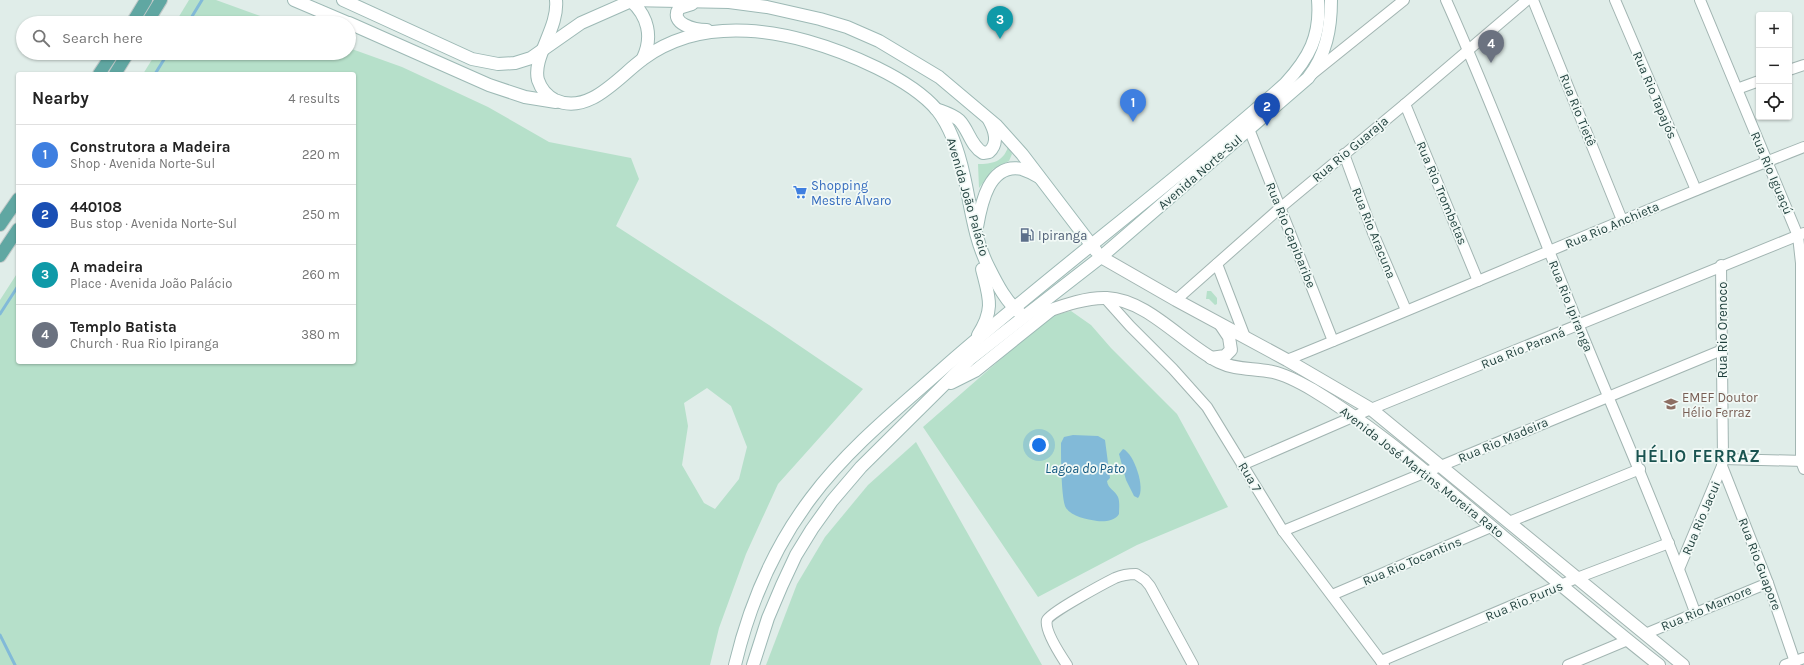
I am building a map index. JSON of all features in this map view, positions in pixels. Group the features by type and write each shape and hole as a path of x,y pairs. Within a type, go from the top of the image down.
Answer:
{"main road":[{"path":"136,16 146,0"},
{"path":"152,16 162,0"},
{"name":"Avenida João Palácio","path":"294,0 332,16"},
{"path":"343,0 480,62 498,64 515,63 531,58 581,24 630,0 729,2 800,14 847,27 910,58 939,77 986,115 1007,135 1091,246"},
{"path":"556,0 555,20 537,69 539,82 542,88 551,98 564,103"},
{"path":"630,0 642,12 648,27 648,43 643,58"},
{"name":"Avenida Norte-Sul","path":"735,665 746,623 759,590 777,554 810,499 829,475 894,411 973,343 1256,109 1296,72 1310,51 1316,36 1318,22 1318,0"},
{"name":"Avenida Norte-Sul","path":"753,665 782,585 812,529 832,501 861,467 970,359 1101,257 1308,78 1319,60 1324,48 1331,13 1331,0"},
{"path":"726,31 698,30 683,24 678,20 677,12 679,8 685,5 729,2"},
{"name":"Avenida João Palácio","path":"356,27 489,85 525,97 542,101 564,103 579,102 592,97 614,83 643,58 662,47 686,37 726,31 764,32 786,36 843,52 909,87 936,109 946,125 958,151 980,248 993,280 1015,308 1025,316"},
{"path":"100,72 108,60"},
{"path":"116,72 124,60"},
{"path":"936,109 949,114 960,122 975,147 981,152 986,153 994,148 995,139 993,128 986,115"},
{"path":"976,232 984,195 995,176 1006,170 1021,169 1040,178"},
{"path":"0,225 16,202"},
{"path":"0,256 16,232"},
{"name":"Avenida José Martins Moreira Rato","path":"1091,246 1101,257 1176,300 1287,360 1371,409 1683,665"},
{"path":"973,343 986,322 990,307 989,292 980,263 980,248"},
{"name":"Avenida José Martins Moreira Rato","path":"1025,316 1078,302 1105,298 1123,301 1140,309 1211,358 1229,366 1264,370 1288,376 1354,416 1426,472 1659,665"},
{"path":"943,387 975,371 1051,310"},
{"path":"1211,358 1225,356 1231,350 1229,337 1220,324"}],"street":[{"path":"1308,78 1404,0"},
{"name":"Rua Rio Ipiranga","path":"1446,0 1469,50 1579,325 1640,469 1696,612"},
{"name":"Rua Rio Guaraja","path":"1176,300 1280,208 1527,0"},
{"name":"Rua Rio Tietê","path":"1533,0 1622,220"},
{"name":"Rua Rio Tapajós","path":"1615,0 1696,190"},
{"name":"Rua Rio Iguaçú","path":"1700,0 1766,162 1801,234 1803,464"},
{"path":"1792,69 1804,65"},
{"path":"1737,89 1756,82"},
{"name":"Rua Rio Trombetas","path":"1405,104 1478,281"},
{"name":"Rua Rio Capibaribe","path":"1249,129 1333,341"},
{"name":"Rua Rio Anchieta","path":"1287,360 1550,252 1622,220 1804,147"},
{"name":"Rua Rio Aracuna","path":"1344,154 1373,233 1406,310"},
{"name":"Rua Rio Paraná","path":"1242,465 1354,416 1801,234"},
{"path":"1217,264 1245,337"},
{"name":"Rua Rio Orenoco","path":"1721,266 1723,463"},
{"name":"Rua 7","path":"1105,298 1196,394 1220,426 1242,465 1283,531 1382,663"},
{"name":"Rua Rio Madeira","path":"1283,531 1722,350"},
{"path":"1723,463 1803,464"},
{"name":"Rua Rio Jacui","path":"1679,569 1723,463"},
{"name":"Rua Rio Guapore","path":"1723,463 1768,583 1795,662"},
{"path":"1508,522 1640,469"},
{"name":"Rua Rio Tocantins","path":"1332,595 1491,527"},
{"name":"Rua Rio Purus","path":"1382,663 1577,578 1669,543"},
{"path":"1067,665 1050,634 1047,620 1052,613 1116,578 1136,574 1145,580 1150,586 1193,665"},
{"name":"Rua Rio Mamore","path":"1645,634 1768,583"},
{"path":"1568,665 1628,640"}],"green space":[{"path":"189,0 216,0 261,16 179,16"},
{"path":"356,51 402,67 488,107 549,142 631,158 639,179 616,226 769,325 863,389 778,484 746,554 719,628 710,665 0,665 0,300 16,275 16,364 356,364 356,72 144,72 152,60 356,60","holes":["707,388 731,406 747,447 739,479 715,509 704,503 682,465 688,426 684,403"]},
{"path":"1008,147 1012,154 1009,161 993,169 979,188 978,164 992,163 1000,159"},
{"path":"1207,291 1211,291 1217,298 1217,304 1215,305 1209,299 1206,299"},
{"path":"1071,311 1091,325 1111,348 1177,414 1228,507 1137,545 1038,597 923,427 1050,316"},
{"path":"916,442 1042,665 766,665 797,584 825,537 868,485"}],"water":[{"name":"Lagoa do Pato","path":"1073,435 1098,436 1105,440 1110,478 1107,481 1109,486 1117,495 1119,501 1119,514 1112,520 1100,521 1076,516 1066,508 1062,487 1061,443 1064,437"},
{"path":"1123,449 1131,457 1138,472 1141,487 1138,498 1134,496 1126,480 1119,454"}],"waterway":[{"path":"192,16 202,0"},
{"path":"156,72 164,60"},
{"path":"0,314 16,289"},
{"path":"0,635 15,665"}],"place":[{"name":"A madeira","path":"1000,39"},
{"name":"Templo Batista","path":"1491,63"},
{"name":"Construtora a Madeira","path":"1133,122"},
{"name":"440108","path":"1267,126"},
{"name":"Shopping Mestre Álvaro","path":"800,192"},
{"name":"Ipiranga","path":"1027,235"},
{"name":"EMEF Doutor Hélio Ferraz","path":"1671,404"}],"district":[{"name":"HÉLIO FERRAZ","path":"1698,456"}]}
